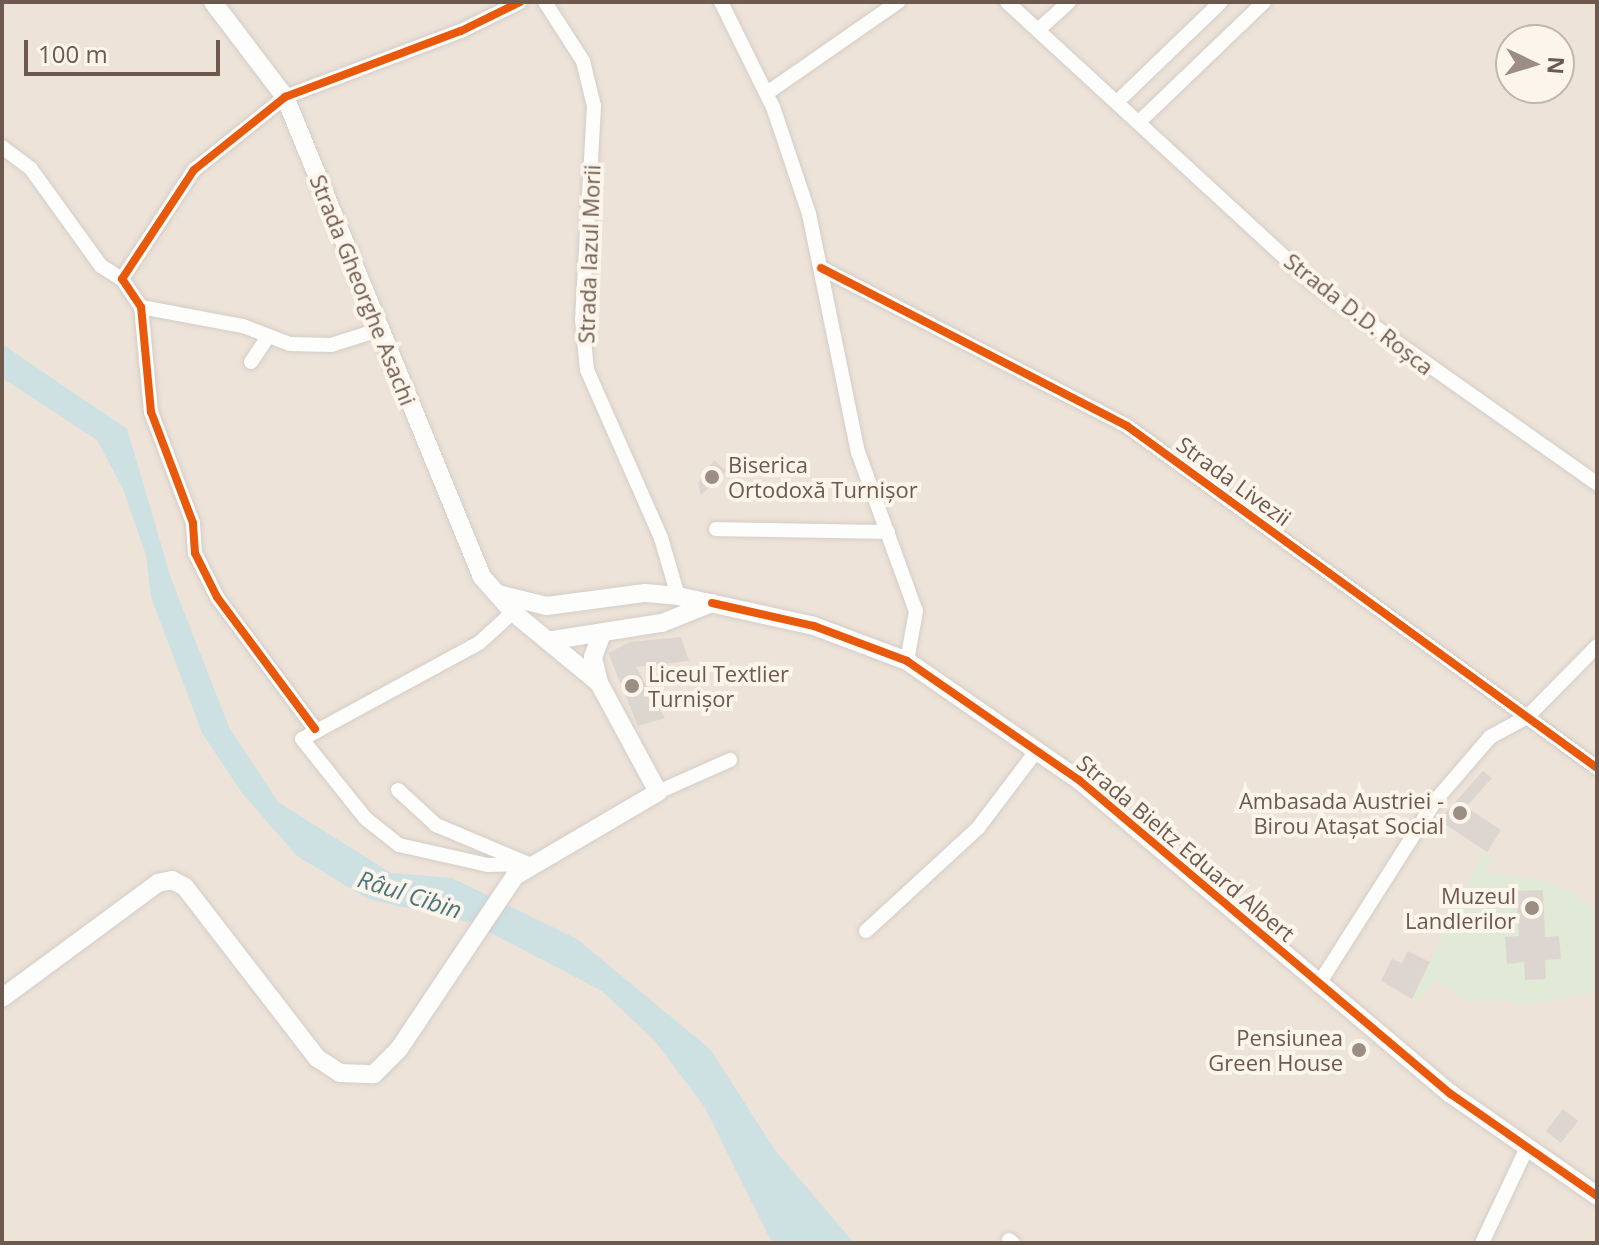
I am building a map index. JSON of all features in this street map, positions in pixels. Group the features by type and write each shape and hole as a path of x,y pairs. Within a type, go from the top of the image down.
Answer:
{"street":[{"name":"Strada Gheorghe Asachi","path":"213,2 285,97 473,560 492,591 513,612 553,640 599,683"},
{"path":"122,279 194,170 285,97 520,2"},
{"name":"Strada Iazul Morii","path":"545,2 583,61 594,106 582,319 587,370 656,526 678,596"},
{"path":"721,2 767,93 809,214 858,452 916,611 907,661"},
{"path":"767,93 898,2"},
{"name":"Strada D.D. Roșca","path":"1007,2 1314,284 1597,484"},
{"path":"1038,30 1069,2"},
{"path":"1117,102 1221,2"},
{"path":"1139,122 1264,2"},
{"path":"2,147 31,169 101,266 122,279 141,307 151,412 193,523 195,553 217,597 315,729"},
{"name":"Strada Livezii","path":"821,268 1127,426 1597,768"},
{"path":"141,307 268,337 321,345 379,330"},
{"path":"251,362 268,337"},
{"path":"716,529 888,532"},
{"name":"Strada Bieltz Eduard Albert","path":"492,591 547,606 645,593 678,596 814,626 907,661 1038,749 1318,985 1526,1150 1597,1196"},
{"path":"553,640 662,623 712,603"},
{"path":"513,612 479,643 315,729 302,739 386,838 430,854 500,867 529,864"},
{"path":"602,634 593,657 599,683 658,792"},
{"path":"1318,985 1435,801 1490,737 1527,717 1597,646"},
{"path":"866,931 978,828 1038,749"},
{"path":"2,998 158,883 172,880 185,887 317,1058 340,1073 374,1074 399,1049 504,888 529,864 658,792 730,760"},
{"path":"398,790 436,825 529,864"},
{"path":"430,854 436,825"},
{"path":"1482,1243 1526,1150"}],"shaded area":[{"path":"2,2 1597,2 1597,1243 2,1243"}],"green space":[{"path":"1482,852 1492,860 1485,873 1538,879 1568,890 1597,911 1597,992 1521,1005 1503,999 1467,1002 1437,979 1418,1000 1412,999"}],"water":[{"name":"Râul Cibin","path":"2,344 127,429 172,581 229,727 278,802 391,873 452,878 577,939 710,1049 775,1150 854,1243 772,1243 704,1106 654,1040 602,991 472,923 368,899 297,856 242,793 202,733 151,597 146,555 123,489 97,440 2,378"}],"building":[{"name":"Biserica Ortodoxă Turnișor","path":"714,460 726,471 701,495 698,483"},
{"name":"Liceul Textlier Turnișor","path":"681,637 689,661 636,667 665,718 638,726 608,653 630,642"},
{"name":"Ambasada Austriei - Birou Atașat Social","path":"1483,771 1492,778 1466,807 1501,830 1487,852 1439,820"},
{"path":"1543,890 1545,937 1559,936 1561,959 1545,960 1546,979 1525,980 1524,962 1507,964 1505,937 1519,936 1516,891"},
{"path":"1408,951 1430,962 1412,999 1381,981 1392,959 1402,963"},
{"path":"1563,1109 1578,1121 1561,1143 1546,1131"}],"cycle path":[{"path":"315,729 217,597 195,553 193,523 151,412 141,307 122,279 194,170 285,97 461,31 520,2"},
{"path":"821,268 1127,426 1597,768"},
{"path":"712,603 814,626 907,661 1079,780 1451,1094 1597,1196"}],"place":[{"name":"Biserica Ortodoxă Turnișor","path":"712,477"},
{"name":"Liceul Textlier Turnișor","path":"632,686"},
{"name":"Ambasada Austriei - Birou Atașat Social","path":"1460,813"},
{"name":"Muzeul Landlerilor","path":"1532,908"},
{"name":"Pensiunea Green House","path":"1359,1050"}]}
